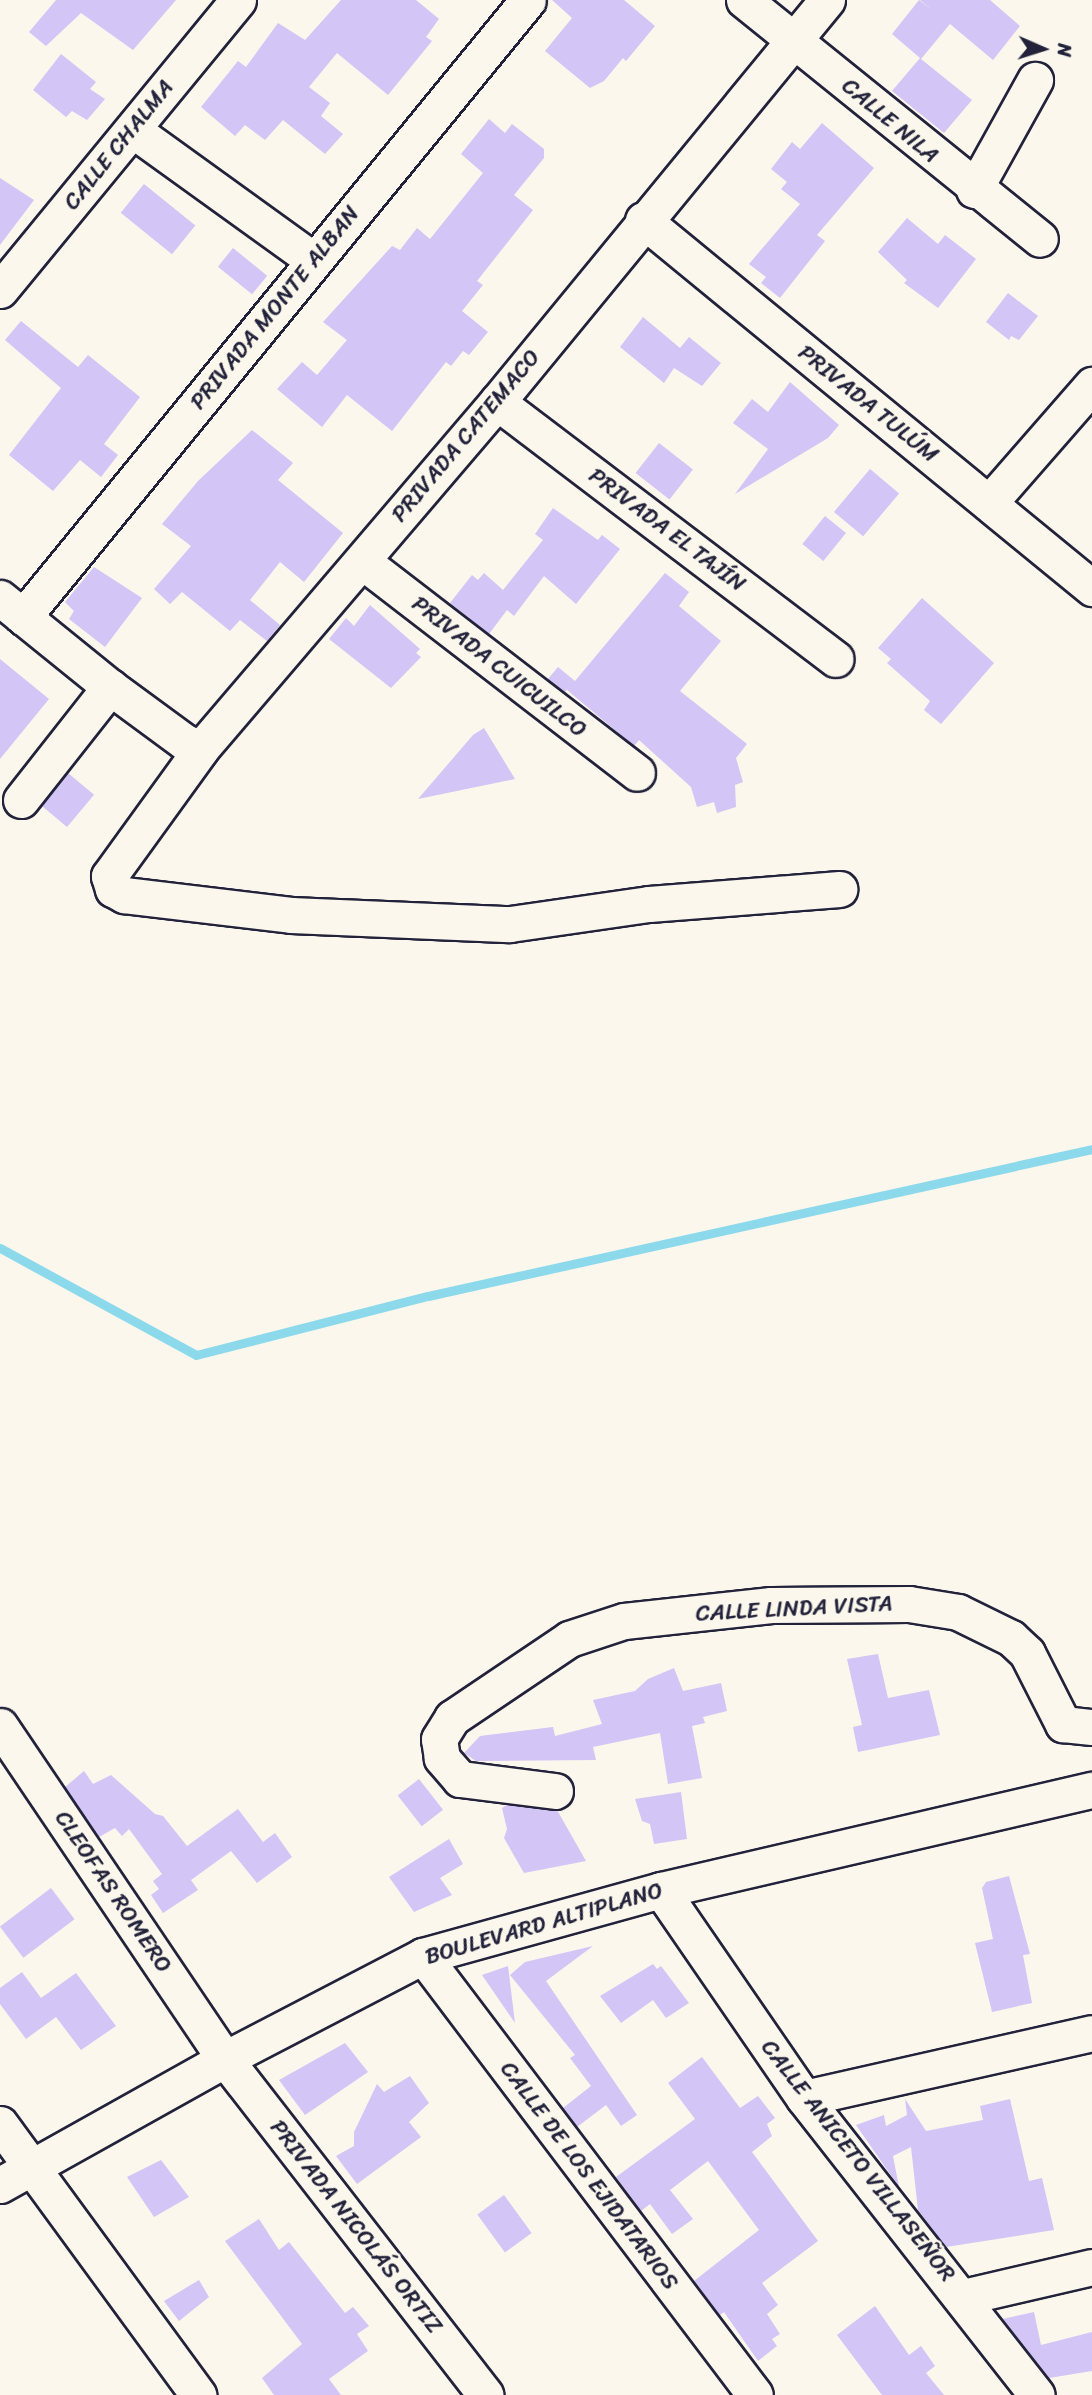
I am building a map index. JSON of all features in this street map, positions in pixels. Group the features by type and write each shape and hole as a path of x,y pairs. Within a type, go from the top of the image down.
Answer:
{"street":[{"name":"CALLE CHALMA","path":"0,290 238,0"},
{"name":"PRIVADA MONTE ALBAN","path":"12,607 313,260 528,0"},
{"name":"CALLE NILA","path":"744,0 974,190 1040,239"},
{"name":"PRIVADA CATEMACO","path":"827,0 796,43 643,220 497,402 201,749 109,876 113,889 124,895 291,915 510,924 649,904 839,888"},
{"path":"974,190 1035,80"},
{"path":"133,130 313,260"},
{"name":"PRIVADA TULÚM","path":"643,220 1092,588"},
{"path":"989,503 1092,385"},
{"name":"PRIVADA EL TAJÍN","path":"497,402 836,659"},
{"name":"PRIVADA CUICUILCO","path":"362,561 636,773"},
{"path":"12,607 110,687 201,749"},
{"path":"21,800 110,687"},
{"name":"CALLE LINDA VISTA","path":"555,1791 460,1779 442,1758 439,1739 452,1718 569,1639 624,1621 771,1605 909,1604 958,1612 1011,1638 1027,1653 1063,1724 1092,1727"},
{"name":"CLEOFAS ROMERO","path":"0,1726 225,2059"},
{"name":"BOULEVARD ALTIPLANO","path":"0,2185 225,2059 423,1956 661,1890 1092,1790"},
{"name":"CALLE ANICETO VILLASEÑOR","path":"661,1890 804,2098 963,2297 1037,2395"},
{"name":"CALLE DE LOS EJIDATARIOS","path":"423,1956 755,2395"},
{"path":"804,2098 1092,2033"},
{"name":"PRIVADA NICOLÁS ORTIZ","path":"225,2059 486,2395"},
{"path":"0,2124 196,2395"},
{"path":"963,2297 1092,2267"}],"building":[{"path":"56,0 176,0 133,50 81,13 46,46 29,32"},
{"path":"341,0 416,0 439,19 426,37 432,41 388,95 337,53 309,87 330,103 321,116 343,134 325,154 283,120 265,140 245,125 235,136 201,107 238,61 246,67 278,23 305,40"},
{"path":"552,0 624,0 655,26 626,61 623,58 604,81 590,88 545,51 572,18"},
{"path":"919,0 932,10 920,0 990,0 1020,26 993,60 950,24 921,59 972,100 944,133 892,91 920,58 892,34"},
{"path":"61,54 96,82 90,89 105,99 87,120 72,111 66,117 33,90"},
{"path":"489,119 505,133 512,124 544,149 544,158 514,195 533,210 477,281 483,285 462,311 488,332 469,355 463,351 451,366 446,362 392,431 347,395 322,427 277,389 302,362 317,375 347,340 323,322 392,246 400,250 417,228 430,239 483,173 461,154"},
{"path":"822,123 874,168 817,235 825,241 780,298 761,283 766,277 749,264 800,204 781,189 787,182 771,169 792,142 800,149"},
{"path":"0,178 34,200 0,245"},
{"path":"144,184 195,226 172,254 121,213"},
{"path":"907,218 938,244 945,235 976,259 938,308 904,283 907,280 878,252"},
{"path":"233,248 267,276 252,294 218,267"},
{"path":"1008,293 1038,316 1019,340 1011,336 1009,340 986,322"},
{"path":"643,317 680,348 689,337 721,363 702,386 674,368 664,383 620,347"},
{"path":"21,321 78,367 88,355 140,397 104,444 118,455 101,477 80,460 53,491 9,455 61,388 5,340"},
{"path":"790,382 839,425 828,438 735,494 768,449 733,423 752,399 768,412"},
{"path":"252,430 293,463 278,480 343,533 304,582 280,562 250,600 280,625 267,641 240,620 230,631 182,592 170,604 154,589 191,546 162,524 198,481"},
{"path":"659,443 693,469 669,499 636,473"},
{"path":"870,469 899,493 863,536 834,512"},
{"path":"553,508 598,540 602,535 620,549 576,604 544,576 514,616 507,610 489,634 450,603 472,575 478,580 484,573 503,590 543,540 535,534"},
{"path":"825,516 846,533 823,561 802,544"},
{"path":"94,567 142,598 105,647 69,619 74,611 65,602"},
{"path":"665,573 689,592 679,606 721,641 680,691 747,744 736,758 743,782 735,785 736,807 717,813 714,802 697,807 691,787 639,740 634,746 567,690 570,686 565,692 548,679 558,667 575,681"},
{"path":"922,598 994,663 941,724 924,710 930,701 887,663 891,659 878,648"},
{"path":"370,605 420,649 416,653 421,657 391,688 329,639 346,618 354,626"},
{"path":"0,659 49,699 0,759"},
{"path":"484,728 515,779 418,799 473,735"},
{"path":"68,773 94,795 67,827 41,805"},
{"path":"878,1654 888,1698 929,1690 940,1735 858,1752 853,1727 862,1725 847,1659"},
{"path":"674,1668 683,1691 721,1683 727,1711 703,1717 705,1723 692,1726 702,1778 668,1784 660,1733 593,1747 596,1760 476,1761 464,1753 480,1736 553,1727 555,1736 602,1724 593,1700 635,1691 648,1679"},
{"path":"84,1771 93,1784 111,1775 155,1814 163,1816 187,1846 238,1809 263,1842 275,1833 292,1857 257,1883 231,1851 191,1880 198,1890 163,1913 151,1895 159,1889 153,1881 162,1874 129,1829 122,1836 115,1828 99,1837 65,1787"},
{"path":"419,1779 443,1810 422,1826 398,1796"},
{"path":"681,1792 687,1839 654,1844 650,1824 642,1821 635,1799"},
{"path":"507,1805 557,1810 586,1861 524,1873 504,1838 507,1829 502,1808"},
{"path":"449,1839 463,1864 440,1878 452,1895 414,1912 389,1877"},
{"path":"1009,1876 1030,1954 1023,1955 1032,2003 992,2012 975,1943 993,1939 982,1888 986,1882"},
{"path":"51,1888 74,1919 23,1958 0,1926"},
{"path":"593,1946 546,1981 637,2115 621,2126 606,2105 577,2127 563,2108 591,2086 570,2058 575,2055 510,1975 525,1962"},
{"path":"653,1964 657,1969 661,1966 689,2003 666,2018 653,2000 621,2023 600,1996"},
{"path":"508,1966 515,2023 482,1975"},
{"path":"22,1972 41,1998 76,1973 116,2026 81,2050 56,2017 26,2039 0,2004 0,1988"},
{"path":"345,2043 368,2072 305,2115 279,2080"},
{"path":"702,2057 740,2108 758,2096 775,2118 767,2124 772,2136 752,2152 818,2241 762,2283 778,2305 767,2314 780,2334 772,2339 777,2346 758,2361 724,2312 720,2315 694,2281 759,2230 708,2161 670,2190 693,2219 672,2234 650,2204 641,2211 616,2177 695,2119 668,2083"},
{"path":"410,2076 429,2103 409,2122 421,2137 357,2184 336,2156 354,2146 354,2132 377,2084 384,2092"},
{"path":"905,2099 926,2131 983,2120 980,2106 1010,2099 1029,2181 1042,2178 1054,2230 946,2247 918,2210 911,2147 893,2156 899,2187 856,2125 884,2115 886,2126 907,2115"},
{"path":"161,2160 189,2197 154,2217 127,2177"},
{"path":"504,2195 532,2233 505,2252 477,2214"},
{"path":"259,2219 279,2250 289,2242 345,2313 353,2307 369,2326 357,2334 368,2351 329,2379 341,2395 274,2395 262,2378 302,2344 225,2241"},
{"path":"199,2280 209,2297 179,2321 164,2301"},
{"path":"875,2306 909,2355 921,2346 935,2366 926,2373 944,2395 882,2395 837,2335"},
{"path":"1034,2312 1041,2345 1092,2332 1092,2371 1049,2378 1003,2319"}],"waterway":[{"path":"0,1248 196,1355 428,1296 1092,1149"}]}
